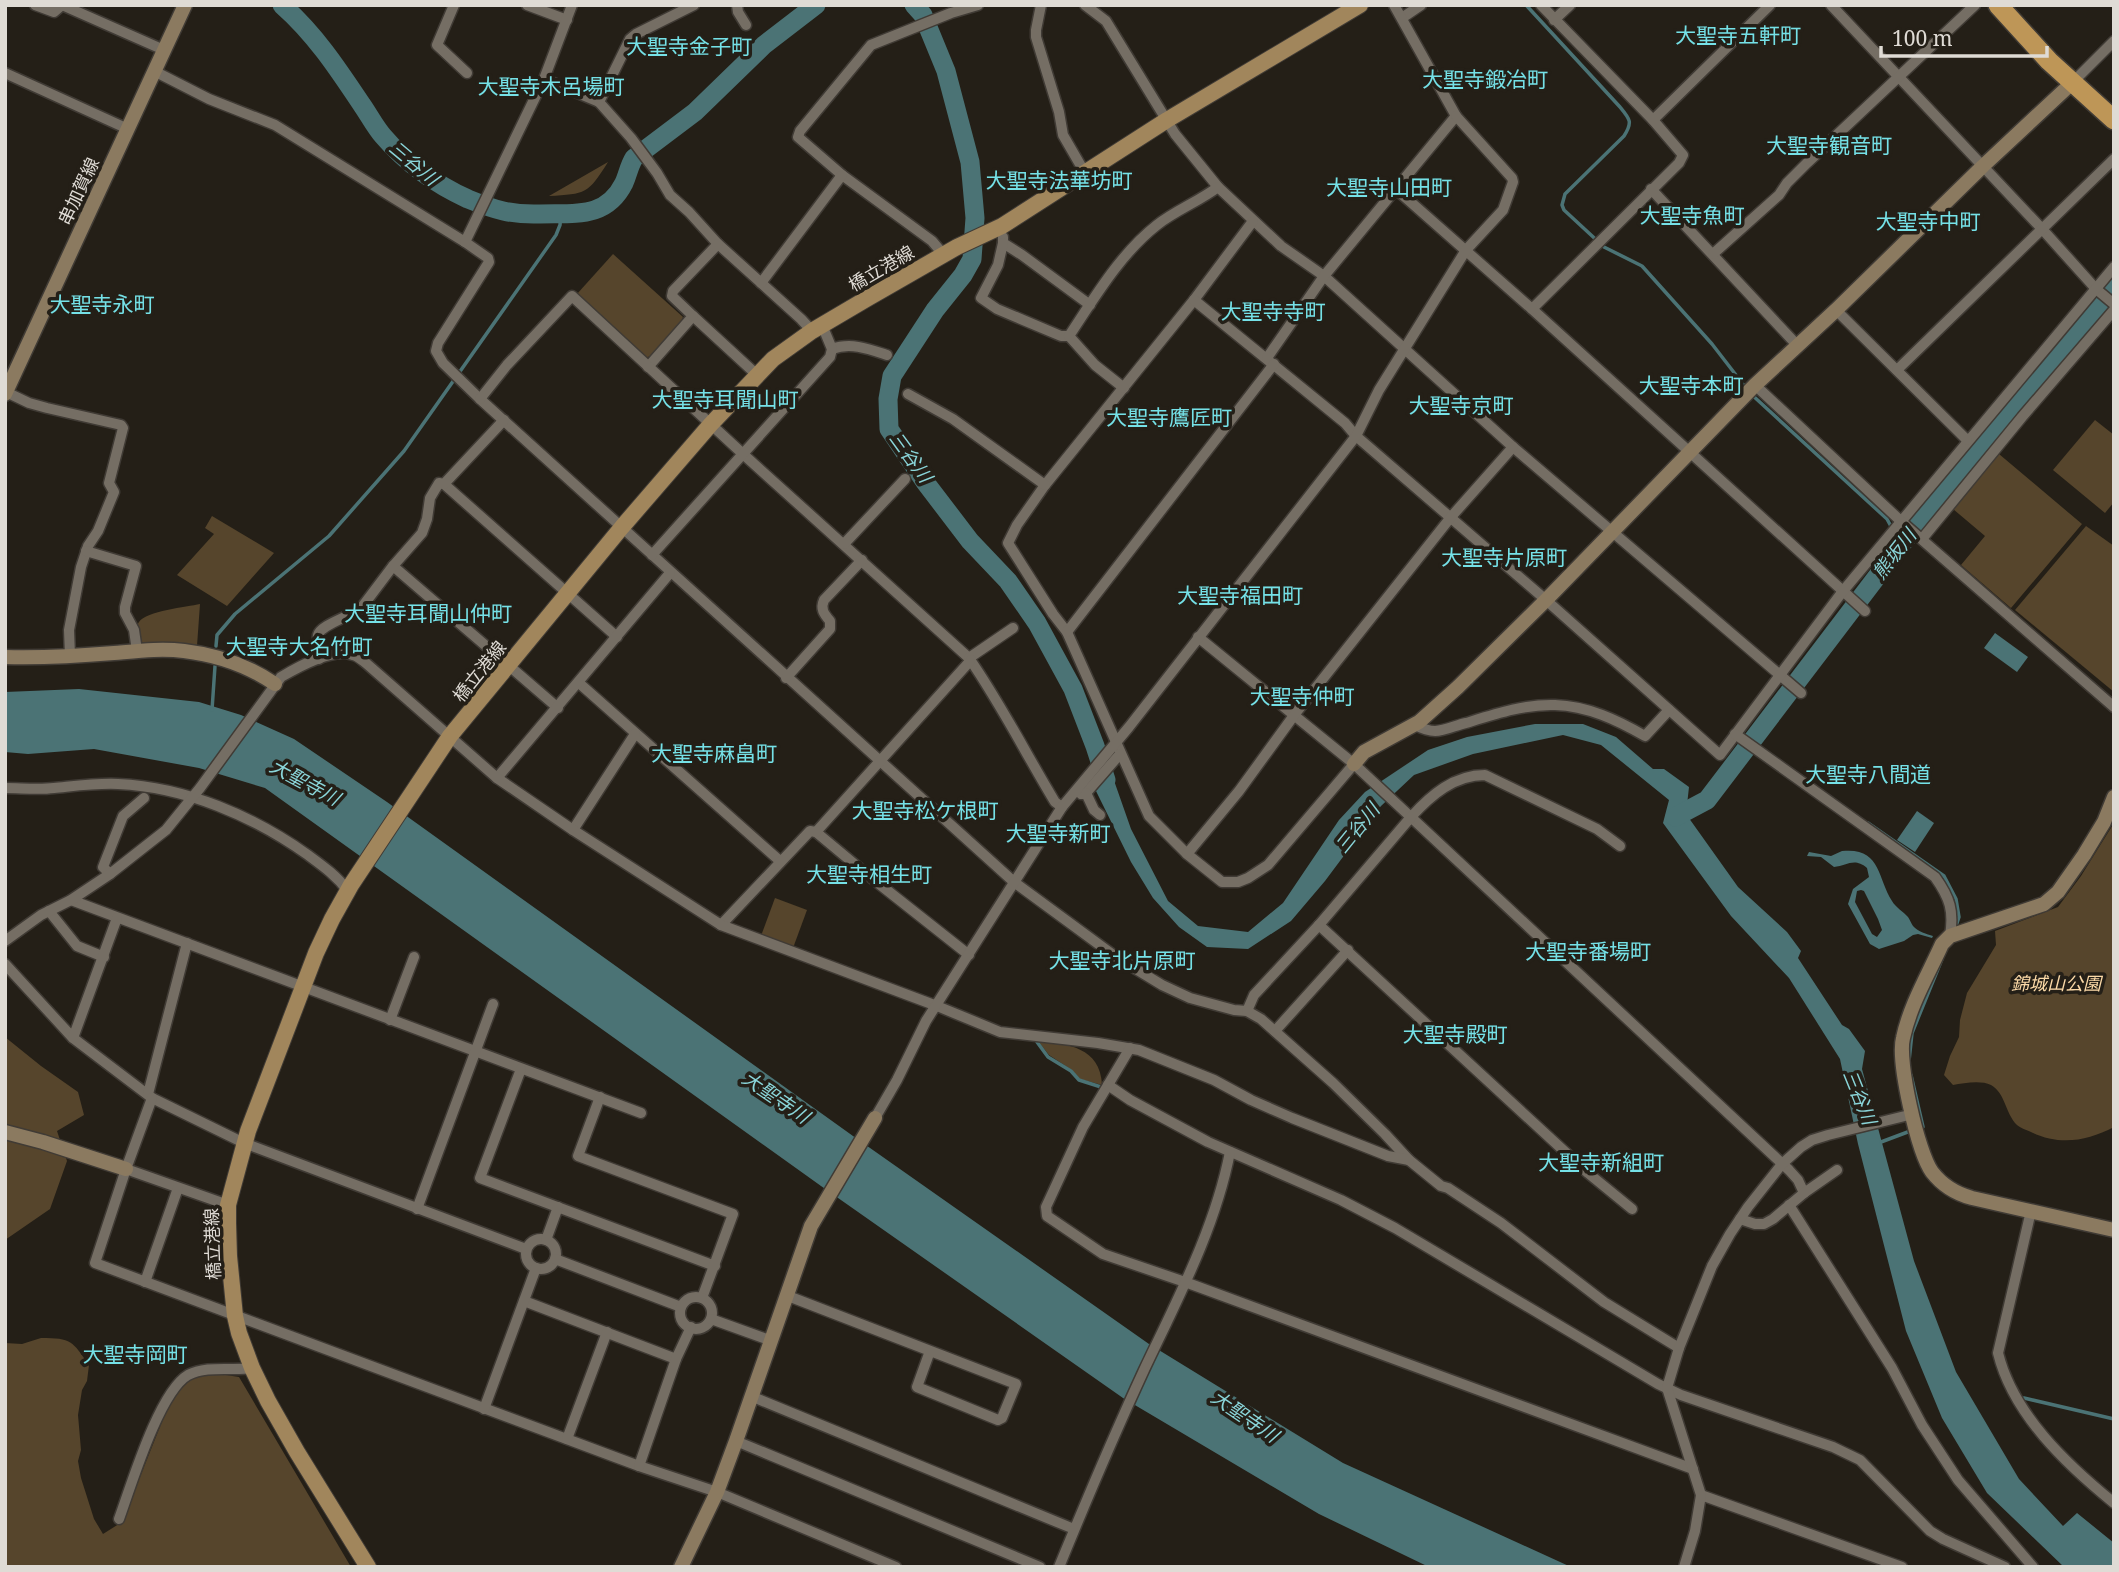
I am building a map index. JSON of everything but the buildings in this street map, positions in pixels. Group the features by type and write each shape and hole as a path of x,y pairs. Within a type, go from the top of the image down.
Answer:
{"highway":[{"path":"1998,5 2072,83 2114,120"}],"main road":[{"name":"橋立港線","path":"368,1567 282,1427 252,1368 235,1316 229,1256 228,1205 244,1143 323,936 350,888 450,736 622,527 756,374 784,349 950,251 999,233 1167,120 1360,5"}],"street":[{"path":"36,5 54,12 62,5 164,50"},
{"name":"串加賀線","path":"6,393 185,5"},
{"path":"454,5 437,45 467,73"},
{"path":"527,5 567,20"},
{"path":"466,242 544,79 572,5"},
{"path":"599,102 630,39 694,5"},
{"path":"737,5 746,25"},
{"path":"950,251 932,241 842,175 798,137 800,131 865,51 877,42 948,11 978,5"},
{"path":"1041,5 1036,37 1059,112 1063,135 1085,173"},
{"path":"1085,5 1106,21 1175,134 1217,187 1281,246 1324,276 1513,447 1801,693"},
{"path":"681,1567 736,1441 811,1226 897,1080 926,1021 1062,807 1083,791 1115,751 1198,637 1356,436 1379,390 1466,250 1503,210 1512,178 1456,116 1394,5"},
{"path":"1402,18 1421,5"},
{"path":"1532,309 1679,163 1683,155 1653,120 1541,5"},
{"path":"1554,20 1570,5"},
{"path":"1653,120 1770,5"},
{"path":"1831,5 2098,291 2114,304"},
{"path":"1713,254 1779,195 1807,163 1975,5"},
{"path":"1253,221 1194,300 1045,485 1008,542 1067,632 1115,751 1149,816 1187,854 1222,882 1238,882 1268,865 1364,752 1415,725 1458,687 1755,385 2114,41"},
{"path":"155,71 208,99 275,125 488,258 489,262 438,343 436,351 443,363 670,573 1014,883 1094,942 1162,985 1190,998 1247,1011 1275,1031 1342,1092 1409,1160 1441,1186 1501,1223 1605,1302 1678,1349"},
{"path":"5,72 128,129"},
{"path":"544,79 599,102 631,138 670,195 761,283 817,328 832,349 823,366 652,555"},
{"path":"1067,632 1271,361 1324,276 1456,116"},
{"path":"1897,370 2114,159"},
{"path":"761,283 842,175"},
{"path":"1069,336 1124,257 1140,240 1173,214 1194,204 1217,187"},
{"path":"1651,189 1797,345"},
{"path":"1396,190 1532,309 1865,611"},
{"path":"999,233 1022,254 1090,305"},
{"path":"999,233 998,265 981,298 998,309 1061,336 1069,336 1095,365 1124,388"},
{"path":"718,244 673,291 673,296 756,374"},
{"path":"1194,300 1352,429 1356,436 1720,755 1843,591 1967,440 2098,291 2114,267"},
{"path":"478,396 572,296 970,659 993,692 1055,802 1062,807"},
{"path":"1836,310 1967,440"},
{"path":"1920,537 2114,310"},
{"path":"648,367 693,316"},
{"path":"832,349 842,345 852,346 887,355"},
{"path":"1755,385 1902,522 2114,707"},
{"path":"6,393 29,403 121,425 124,428 109,483 114,492 98,531 86,551 77,584 69,630 70,656"},
{"path":"908,394 953,419 1045,485"},
{"path":"444,485 504,420"},
{"path":"1187,854 1451,517 1513,447"},
{"path":"844,544 905,479"},
{"path":"319,659 318,634 322,629 356,613 422,533 433,491 439,482 617,637"},
{"path":"86,551 136,566 125,613 134,630 137,651"},
{"path":"786,678 830,629 830,621 821,606 862,560"},
{"path":"393,566 558,708"},
{"path":"498,778 670,573"},
{"path":"816,832 970,659 1013,628"},
{"path":"1198,637 1354,764 1782,1164 1798,1180 1804,1193"},
{"path":"5,657 182,650 224,658 247,667 275,684"},
{"path":"5,941 41,915 71,900 110,874 166,830 193,798 281,677 331,654 353,654 498,778 573,830 721,925 1000,1032 1130,1048 1173,1062 1292,1118 1388,1156 1409,1160"},
{"path":"579,683 780,861"},
{"path":"1415,725 1428,731 1438,731 1493,714 1555,705 1592,711 1621,722 1645,736 1669,710"},
{"path":"573,830 635,734"},
{"path":"1735,734 1935,877 1947,894 1953,918 1950,936"},
{"path":"1247,1011 1254,995 1320,925 1424,803 1446,786 1466,777 1485,775 1597,829 1620,846"},
{"path":"5,788 51,789 83,784 127,785 193,798 251,819 284,839 350,888"},
{"path":"110,874 103,867 123,816 141,801 127,785"},
{"path":"1083,791 1100,815"},
{"path":"2114,797 2104,822 2084,855 2058,892 2045,904 1950,936 1942,944 1911,1011 1902,1040 1907,1116 1924,1158 1942,1182 1962,1195 2114,1230"},
{"path":"721,925 810,831 816,832 969,955"},
{"path":"71,900 641,1113"},
{"path":"49,911 77,946 104,957"},
{"path":"73,1038 117,918"},
{"path":"1320,925 1588,1173 1632,1209"},
{"path":"187,943 150,1096 94,1264 716,1492 896,1567"},
{"path":"1275,1031 1348,950"},
{"path":"390,1020 414,957"},
{"path":"5,964 73,1038 150,1096 244,1143 526,1249"},
{"path":"417,1209 493,1004"},
{"path":"1130,1048 1075,1141 1045,1207 1047,1216 1103,1254 1693,1469"},
{"path":"521,1069 480,1178 715,1266"},
{"path":"1108,1085 1176,1126 1341,1200 1395,1228 1616,1361 1667,1388 1833,1447 1860,1460 1930,1531 1991,1564 2005,1567"},
{"path":"600,1097 578,1156 733,1214 702,1298"},
{"path":"1684,1567 1695,1531 1700,1495 1667,1388 1678,1349 1712,1266 1740,1219 1782,1164 1801,1147 1812,1140 1838,1132 1907,1116"},
{"path":"5,1132 126,1169 228,1205"},
{"path":"1059,1567 1120,1422 1216,1209 1230,1152"},
{"path":"1740,1219 1764,1224 1837,1170"},
{"path":"145,1282 178,1188"},
{"path":"1789,1205 1892,1367 1922,1425 1958,1480 2033,1567"},
{"path":"546,1240 558,1207"},
{"path":"2031,1211 1998,1353 2001,1365 2006,1379 2037,1428 2079,1472 2114,1503"},
{"path":"546,1240 553,1245 555,1259 548,1267 536,1268 526,1259 526,1249 532,1242 546,1240"},
{"path":"555,1259 681,1307"},
{"path":"484,1409 536,1268"},
{"path":"788,1296 1016,1384 1002,1418 998,1420 917,1387 930,1351"},
{"path":"692,1297 702,1298 712,1308 711,1319 704,1326 691,1327 681,1318 681,1307 692,1297"},
{"path":"524,1301 677,1359"},
{"path":"711,1319 772,1341"},
{"path":"639,1466 691,1327"},
{"path":"567,1439 607,1332"},
{"path":"118,1519 164,1405 181,1382 188,1375 203,1370 252,1368"},
{"path":"753,1396 1074,1529"},
{"path":"736,1441 1040,1567"},
{"path":"1700,1495 1902,1567"}],"green space":[{"path":"608,162 596,181 585,190 549,196"},
{"path":"613,254 683,317 652,356 643,358 577,294"},
{"path":"2095,420 2114,435 2114,502 2105,513 2053,470"},
{"path":"1999,454 2082,524 2011,608 1961,565 1985,536 1953,509"},
{"path":"212,516 274,553 227,606 177,575 214,534 205,528"},
{"path":"2086,526 2114,546 2114,692 2015,610"},
{"path":"200,604 197,646 140,645 137,627 143,618 158,612"},
{"name":"錦城山公園","path":"2114,823 2114,1127 2084,1138 2052,1139 2017,1125 2000,1093 1991,1085 1977,1082 1953,1085 1944,1075 1959,1037 1967,993 1996,945 1995,931 2058,907"},
{"path":"775,898 807,910 793,948 761,936"},
{"path":"5,1037 78,1092 84,1115 57,1131 67,1161 50,1209 5,1240"},
{"path":"1038,1041 1071,1046 1089,1055 1100,1072 1102,1085 1080,1079 1072,1070 1049,1055"},
{"path":"41,1338 70,1342 89,1365 78,1415 81,1450 78,1461 94,1519 103,1534 122,1522 175,1395 194,1376 213,1373 239,1377 351,1567 5,1567 5,1343 22,1344"}],"water":[{"path":"1995,633 2028,657 2017,672 1984,648"},
{"name":"大聖寺川","path":"79,689 199,702 241,715 294,739 387,802 1149,1344 1343,1463 1571,1567 1429,1567 1319,1514 1123,1398 821,1186 265,788 199,768 94,749 28,754 5,752 5,692"},
{"path":"1535,724 1583,724 1616,737 1653,769 1664,769 1689,787 1686,814 1738,887 1787,932 1801,951 1798,958 1842,1025 1849,1029 1865,1051 1862,1069 1914,1261 1956,1372 2019,1479 2063,1526 2077,1513 2114,1543 2114,1567 2064,1567 1987,1493 1942,1418 1906,1331 1858,1144 1840,1059 1789,978 1731,916 1663,823 1669,800 1601,745 1563,735 1473,754 1414,775 1381,806 1325,881 1291,921 1248,949 1207,947 1179,927 1153,898 1131,862 1095,789 1111,772 1131,829 1168,901 1198,926 1248,932 1283,903 1339,820 1365,792 1428,750 1467,737"},
{"path":"1917,811 1934,823 1915,852 1897,840"},
{"path":"1842,851 1855,851 1871,859 1894,903 1915,928 1933,936 1932,938 1913,935 1904,941 1879,949 1870,944 1848,904 1853,889 1869,877 1867,868 1858,863 1834,867 1821,857 1807,856 1809,852 1831,856","holes":["1857,891 1864,891 1882,930 1877,937 1872,934 1855,902"]}],"waterway":[{"name":"三谷川","path":"282,5 325,52 380,132 412,164 444,187 468,199 520,214 588,212 608,203 624,183 634,158 695,112 764,45 816,5"},
{"name":"三谷川","path":"914,5 923,15 946,71 970,162 975,218 972,259 892,376 888,399 889,429 970,541 1008,581 1037,623 1073,689 1106,780"},
{"path":"1526,5 1620,107 1629,121 1624,136 1565,194 1562,205 1564,210 1604,247 1642,266 1712,344 1746,388"},
{"path":"216,646 217,635 235,614 329,536 404,451 556,235 561,213"},
{"name":"熊坂川","path":"1675,817 1707,800 1901,545 2114,288"},
{"path":"1751,394 1887,519 1901,545"},
{"path":"212,710 215,666"},
{"path":"1868,823 1944,876 1956,899 1959,917 1956,926"},
{"path":"1909,1061 1912,1033 1942,959"},
{"path":"1037,1042 1048,1057 1071,1071 1079,1080 1101,1087"},
{"path":"1911,1075 1923,1127 1921,1128"},
{"path":"1881,1142 1913,1130"},
{"path":"2024,1398 2114,1419"}],"district":[{"name":"大聖寺五軒町","path":"1738,35"},
{"name":"大聖寺金子町","path":"689,46"},
{"name":"大聖寺鍛冶町","path":"1485,79"},
{"name":"大聖寺木呂場町","path":"551,86"},
{"name":"大聖寺観音町","path":"1829,145"},
{"name":"大聖寺法華坊町","path":"1059,180"},
{"name":"大聖寺山田町","path":"1389,187"},
{"name":"大聖寺魚町","path":"1692,215"},
{"name":"大聖寺中町","path":"1928,221"},
{"name":"大聖寺永町","path":"102,304"},
{"name":"大聖寺寺町","path":"1273,311"},
{"name":"大聖寺本町","path":"1691,385"},
{"name":"大聖寺耳聞山町","path":"725,399"},
{"name":"大聖寺京町","path":"1461,405"},
{"name":"大聖寺鷹匠町","path":"1169,417"},
{"name":"大聖寺片原町","path":"1504,557"},
{"name":"大聖寺福田町","path":"1240,595"},
{"name":"大聖寺耳聞山仲町","path":"428,613"},
{"name":"大聖寺大名竹町","path":"299,646"},
{"name":"大聖寺仲町","path":"1302,696"},
{"name":"大聖寺麻畠町","path":"714,753"},
{"name":"大聖寺八間道","path":"1868,774"},
{"name":"大聖寺松ケ根町","path":"925,810"},
{"name":"大聖寺新町","path":"1058,833"},
{"name":"大聖寺相生町","path":"869,874"},
{"name":"大聖寺番場町","path":"1588,951"},
{"name":"大聖寺北片原町","path":"1122,960"},
{"name":"大聖寺殿町","path":"1455,1034"},
{"name":"大聖寺新組町","path":"1601,1162"},
{"name":"大聖寺岡町","path":"135,1354"}]}
